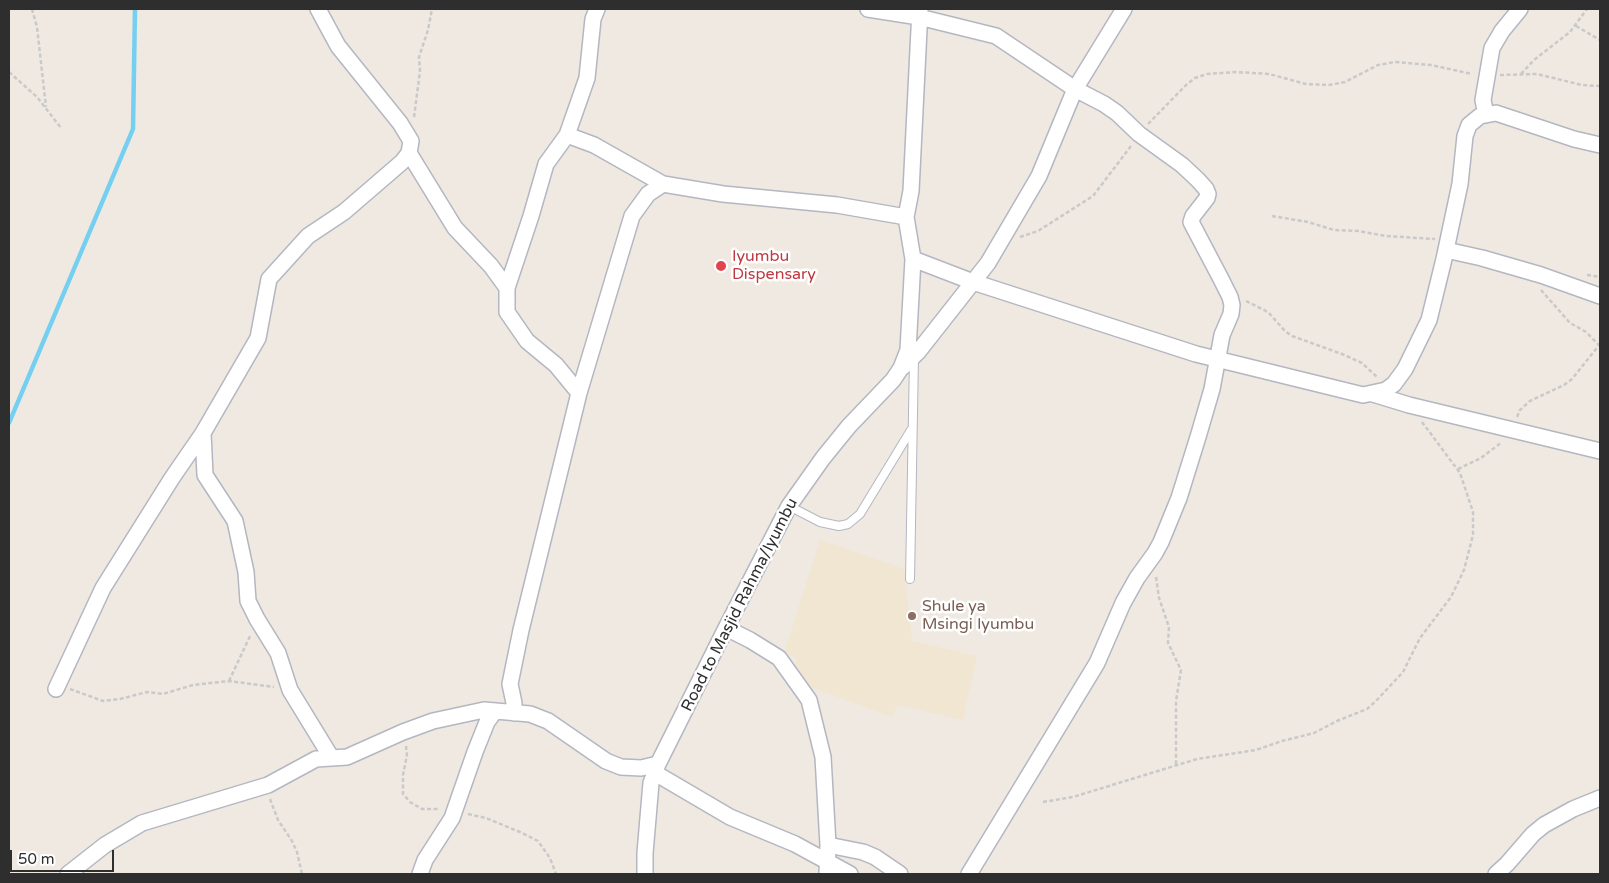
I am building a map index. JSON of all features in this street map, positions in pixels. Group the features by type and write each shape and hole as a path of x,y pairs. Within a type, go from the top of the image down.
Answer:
{"street":[{"path":"318,9 338,46 400,123 410,147 455,228 491,266 507,288"},
{"path":"579,393 556,366 527,341 507,312 507,288 546,164 567,136 587,78 593,19 597,9"},
{"path":"868,9 920,13 996,36 1075,89 1117,113 1139,134 1182,165 1206,189 1208,196 1193,216 1191,222 1230,297 1231,314 1222,335 1212,389 1179,498 1155,553 1137,578 1123,603 1097,663 969,874"},
{"path":"901,368 914,358 988,263 1039,176 1075,89 1124,9"},
{"path":"1486,115 1483,100 1492,48 1502,31 1520,9"},
{"name":"Road to Masjid Rahma/Iyumbu","path":"645,874 644,853 651,783 656,769 726,628 789,506 823,458 901,368 909,342 913,260 906,217 911,191 920,13"},
{"path":"913,260 973,282 1217,360 1363,395 1379,391 1394,384 1406,369 1429,320 1460,184 1468,125 1480,116 1496,113 1600,145"},
{"path":"567,136 594,145 663,184 723,194 837,205 906,217"},
{"path":"56,688 103,588 172,478 203,434 258,338 268,279 308,236 344,212 402,162 410,147"},
{"path":"514,713 510,684 521,630 579,393 632,216 648,194 663,184"},
{"path":"1446,250 1482,258 1540,275 1600,296"},
{"path":"1379,391 1410,405 1600,451"},
{"path":"203,434 206,476 235,521 246,572 248,601 278,652 290,690 331,757"},
{"path":"726,628 779,658 809,700 823,757 828,845 827,868"},
{"path":"68,874 105,845 142,823 268,785 311,761 331,757 347,757 403,732 433,722 484,710 530,714 548,721 606,761 621,766 656,769 730,817 795,844 827,868 850,874"},
{"path":"420,874 425,860 452,818 484,730 495,711"},
{"path":"1496,874 1544,825 1573,809 1600,798"},
{"path":"828,845 863,852 875,857 900,874"}],"lane":[{"path":"910,579 914,358"},
{"path":"789,506 820,522 840,526 848,524 860,514 912,428"}],"path":[{"path":"32,9 37,27 46,107"},
{"path":"410,147 420,71 419,57 428,30 432,9"},
{"path":"1521,74 1534,60 1576,26 1587,9"},
{"path":"1576,26 1600,40"},
{"path":"1004,235 1012,238 1021,237 1038,231 1093,196 1118,165 1139,134 1186,85 1195,78 1208,74 1236,72 1269,74 1306,84 1329,85 1345,82 1378,65 1395,62 1431,65 1460,72 1487,75 1537,74 1582,85 1600,86"},
{"path":"9,72 37,97 61,128"},
{"path":"1458,469 1481,458 1506,439 1520,410 1524,406 1572,379 1600,345 1586,332 1570,323 1544,296 1540,288 1540,275"},
{"path":"1230,297 1266,310 1292,336 1362,363 1372,371 1379,391"},
{"path":"1043,802 1073,797 1197,759 1256,750 1314,733 1337,720 1367,709 1376,701 1402,672 1420,638 1451,597 1466,565 1473,535 1473,512 1458,469 1438,445 1410,405"},
{"path":"1155,553 1159,598 1169,627 1168,643 1181,670 1176,701 1176,766"},
{"path":"229,680 257,619"},
{"path":"56,688 75,690 103,701 147,692 163,694 193,685 229,680 290,690"},
{"path":"268,785 271,804 297,852 302,874"}],"shaded area":[{"path":"820,540 904,569 912,641 977,656 963,720 898,705 892,717 789,679 797,658 784,653"}],"waterway":[{"path":"9,423 133,129 135,9"}],"place":[{"name":"Iyumbu Dispensary","path":"721,266"},
{"name":"Shule ya Msingi Iyumbu","path":"912,616"}]}
